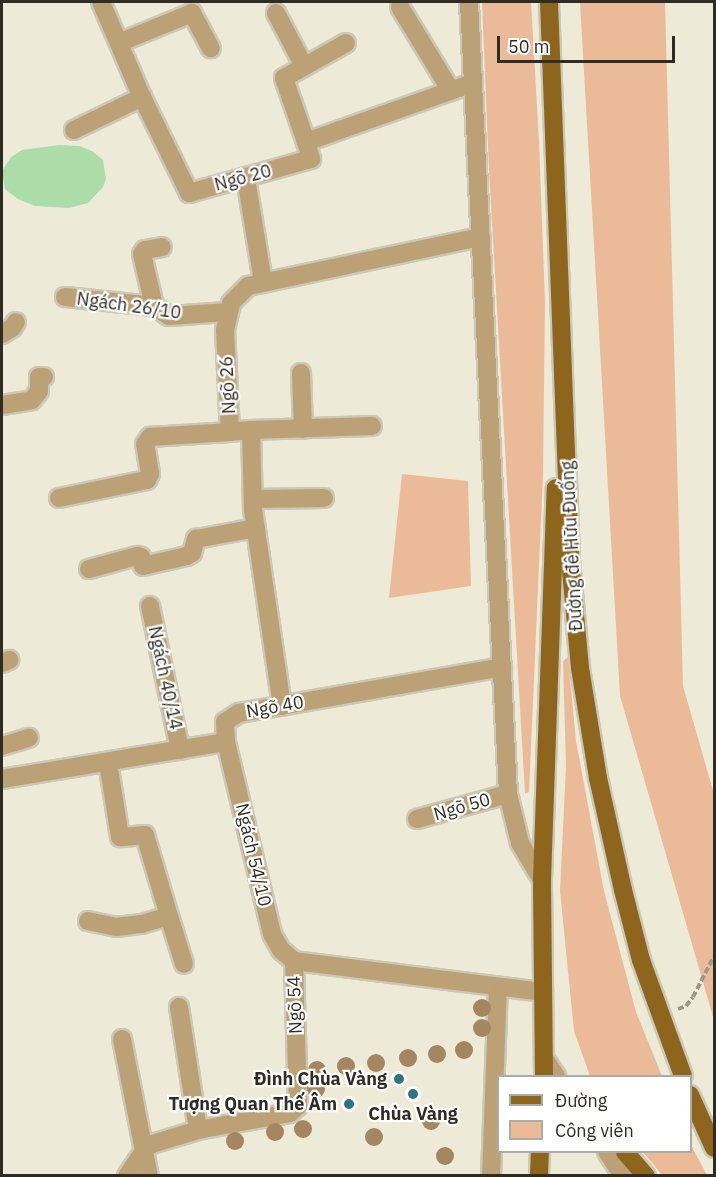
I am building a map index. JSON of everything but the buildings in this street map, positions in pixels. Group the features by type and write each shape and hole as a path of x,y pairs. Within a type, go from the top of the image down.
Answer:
{"main road":[{"name":"Đường đê Hữu Đuống","path":"549,2 570,560 580,668 612,843 641,960 682,1075"},
{"path":"544,1067 542,880 562,343"},
{"path":"692,1099 714,1148"},
{"path":"539,1176 540,1153"},
{"path":"626,1153 645,1176"}],"street":[{"name":"Ngõ 20","path":"101,2 121,42 142,96 189,193 311,159 306,142"},
{"path":"469,2 508,794 520,843 542,880"},
{"path":"400,7 451,91"},
{"path":"276,13 304,66"},
{"path":"121,42 192,14 212,48"},
{"path":"346,43 284,78 306,142 473,83"},
{"path":"74,130 142,96"},
{"path":"246,178 263,282"},
{"path":"228,312 242,289 263,282 481,237"},
{"path":"154,306 142,254 145,250 162,247"},
{"name":"Ngách 26/10","path":"65,297 154,306 169,316 228,312"},
{"name":"Ngõ 26","path":"228,312 225,330 230,432 251,430 256,528 282,705"},
{"path":"2,334 12,328 16,322"},
{"path":"301,373 303,429"},
{"path":"2,405 32,399 39,391 39,377 44,376"},
{"path":"251,430 372,426"},
{"path":"59,498 147,480 150,474 145,444 150,437 230,432"},
{"path":"253,499 324,498"},
{"path":"89,569 137,556 141,557 143,566 187,556 192,553 196,539 256,528"},
{"name":"Ngách 40/14","path":"150,606 180,750"},
{"name":"Ngõ 40","path":"226,742 225,722 231,716 502,667"},
{"path":"2,746 29,738"},
{"path":"2,779 226,742"},
{"name":"Ngách 54/10","path":"226,742 272,934 281,950 294,961"},
{"path":"108,762 120,837 145,835 184,964"},
{"name":"Ngõ 50","path":"417,819 508,794"},
{"path":"88,921 116,927 142,924 169,916"},
{"name":"Ngõ 54","path":"127,1176 152,1144 198,1130 290,1113 298,1106 294,961 543,992"},
{"path":"491,1176 498,987"},
{"path":"179,1007 198,1130"},
{"path":"122,1039 149,1176"},
{"path":"608,1153 623,1176"}],"path":[{"path":"661,1016 686,1006 714,956"}],"green space":[{"path":"482,2 531,2 539,141 545,302 543,475 529,792 525,794 489,171"},
{"path":"580,2 665,2 683,686 714,794 714,1020 620,696"},
{"path":"402,474 468,481 471,586 389,598"},
{"path":"568,657 576,741 604,891 636,1012 662,1075 590,1075 574,1031 560,891 566,766 563,661"},
{"path":"692,1147 707,1175 662,1175 644,1153 692,1153"}],"shaded area":[{"path":"59,145 79,146 92,151 103,160 106,179 103,187 88,203 69,208 35,206 18,199 5,189 2,171 11,157 22,150"}],"place":[{"name":"Đình Chùa Vàng","path":"399,1079"},
{"name":"Chùa Vàng","path":"413,1094"},
{"name":"Tượng Quan Thế Âm","path":"349,1104"}]}
